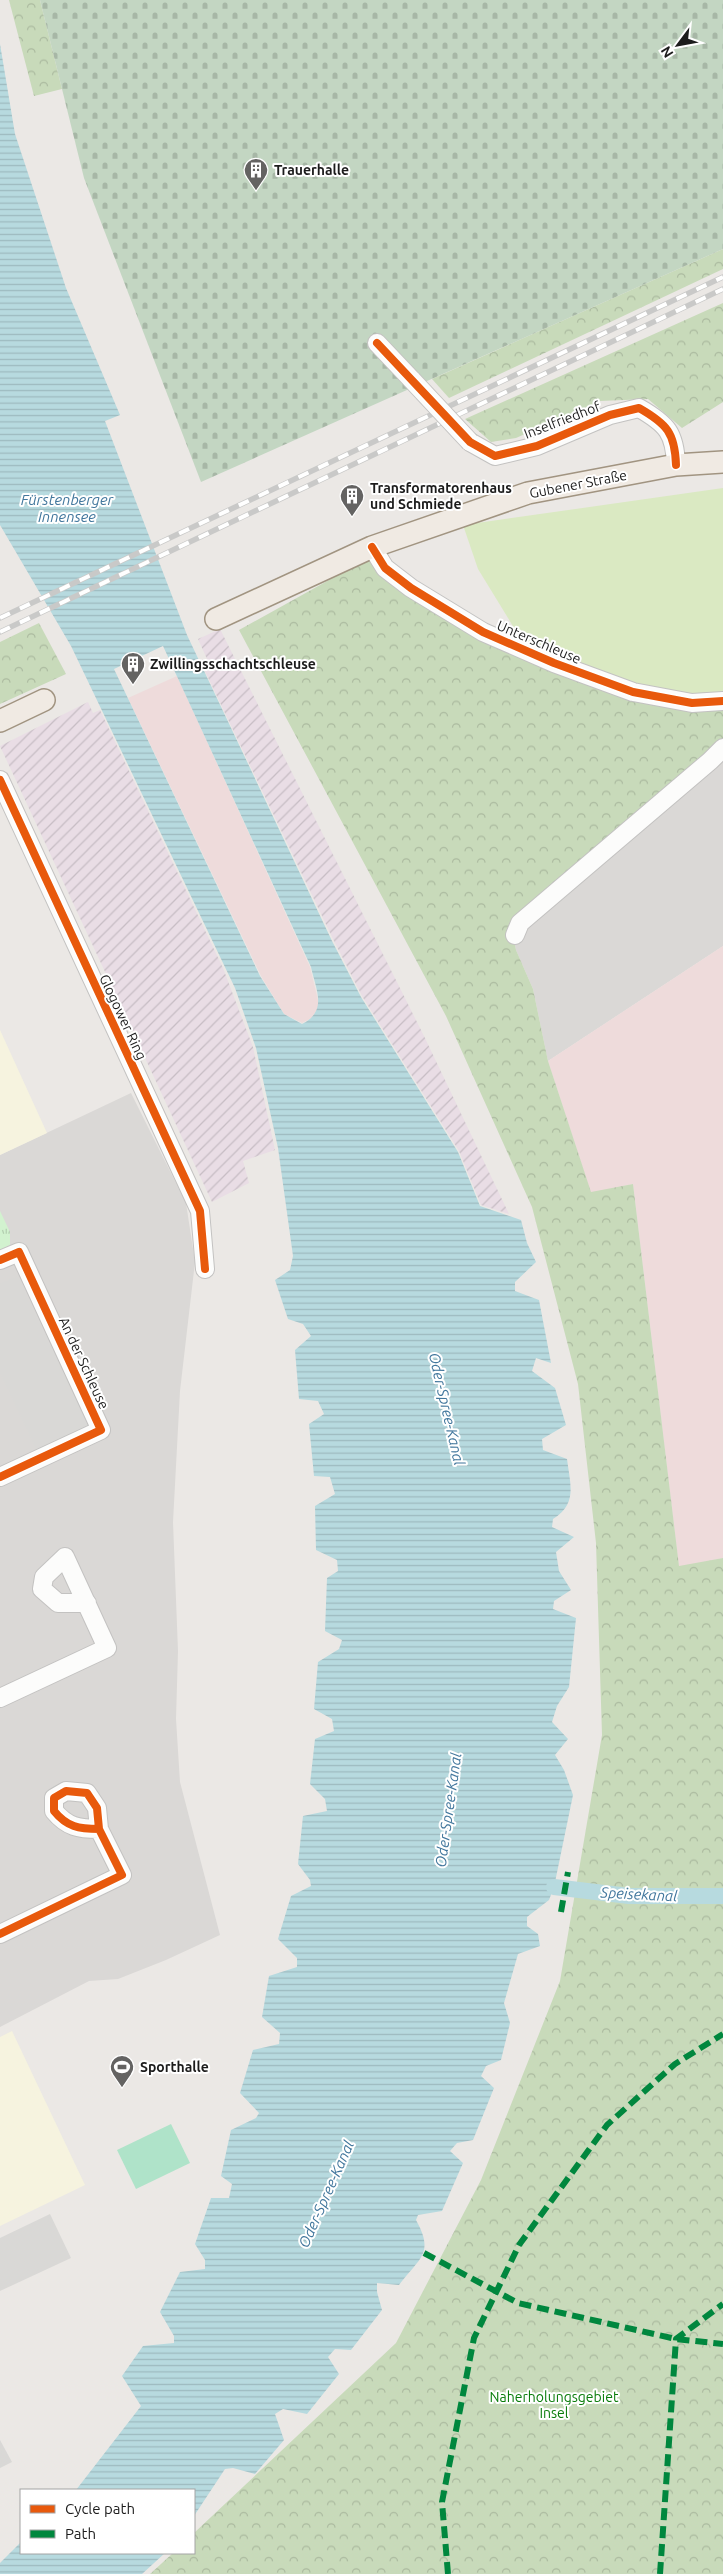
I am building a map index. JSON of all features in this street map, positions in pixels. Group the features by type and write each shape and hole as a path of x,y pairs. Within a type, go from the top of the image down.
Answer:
{"main road":[{"name":"Gubener Straße","path":"216,619 372,547 528,493 676,465 723,462"},
{"path":"0,721 44,700"}],"street":[{"name":"Inselfriedhof","path":"377,343 470,442 477,448 495,456 537,446 610,416 639,408 660,420 675,443 676,465"},
{"name":"Unterschleuse","path":"372,547 385,568 411,588 483,632 554,663 633,692 692,703 723,701"},
{"path":"515,935 520,923 723,748"},
{"name":"Glogower Ring","path":"0,780 7,817 200,1211 204,1269"},
{"name":"An der Schleuse","path":"0,1260 19,1252 101,1430 0,1477"},
{"path":"0,1698 107,1648 87,1603"},
{"path":"0,1934 122,1875 99,1829"}],"shaded area":[{"name":"Zwillingsschachtschleuse","path":"220,629 424,1036 509,1214 481,1205 459,1151 362,996 333,939 201,663 207,659 198,639"},
{"path":"177,676 310,967 318,1000 318,1008 312,1018 302,1023 284,1014 261,976 128,698"},
{"path":"88,702 93,713 100,710 223,968 253,1047 275,1150 243,1161 249,1183 212,1202 0,746"},
{"path":"723,754 723,946 548,1061 533,989 516,950 511,926"},
{"path":"723,946 723,1558 679,1567 633,1184 591,1193 548,1061"},
{"path":"0,1030 47,1133 0,1155"},
{"path":"131,1093 186,1203 195,1262 180,1391 173,1522 178,1651 176,1719 180,1782 220,1935 166,1960 118,1979 89,1981 0,2027 0,1155"},
{"path":"17,1276 89,1427 38,1452 0,1372 0,1284"},
{"path":"12,2031 85,2185 0,2226 0,2037"},
{"path":"50,2214 71,2258 0,2291 0,2238"},
{"path":"0,2440 12,2462 0,2468"}],"green space":[{"path":"9,0 40,0 62,89 34,96"},
{"path":"40,0 723,0 723,249 201,482 84,178"},
{"path":"723,249 723,269 449,398 432,379"},
{"path":"723,303 723,402 682,428 648,399 600,401 516,438 491,442 465,419"},
{"path":"723,488 723,698 633,688 522,641 478,569 463,525"},
{"name":"Naherholungsgebiet Insel","path":"369,555 482,637 723,706 723,743 511,926 516,950 533,989 548,1061 591,1192 633,1184 679,1566 723,1558 723,2574 150,2574 172,2554 195,2554 195,2532 396,2343 481,2180 560,1981 602,1735 596,1543 578,1384 532,1207 446,1016 239,630 356,565"},
{"path":"39,623 66,674 0,704 0,642"},
{"path":"0,1211 10,1232 10,1245 0,1250"},
{"path":"171,2124 190,2163 136,2189 117,2150"}],"water":[{"path":"0,44 15,134 66,288 120,415 105,421 187,635 332,941 361,997 458,1152 480,1206 521,1220 527,1243 536,1262 515,1282 515,1291 539,1300 551,1363 536,1358 532,1371 555,1388 566,1425 542,1439 543,1450 567,1459 570,1485 569,1500 561,1513 553,1519 552,1527 574,1537 556,1552 559,1571 571,1590 554,1601 553,1609 576,1618 569,1687 557,1706 552,1722 568,1739 555,1755 564,1770 573,1795 554,1887 549,1900 527,1917 527,1926 538,1934 540,1946 518,1954 504,2003 510,2023 501,2060 486,2066 481,2076 494,2088 473,2140 457,2143 450,2151 463,2163 442,2211 418,2215 416,2220 422,2231 424,2248 418,2262 399,2285 377,2283 377,2292 382,2310 351,2350 335,2349 328,2357 339,2374 307,2414 283,2409 275,2414 284,2440 255,2474 233,2468 225,2469 195,2514 195,2489 77,2489 141,2406 122,2376 143,2346 174,2343 174,2336 160,2312 180,2272 205,2269 205,2260 195,2244 211,2198 229,2198 232,2184 221,2176 231,2130 256,2118 259,2113 240,2093 253,2050 279,2044 280,2033 262,2017 269,1976 297,1967 297,1958 278,1939 291,1896 311,1886 310,1880 298,1864 303,1816 327,1811 325,1799 310,1784 315,1739 334,1731 332,1719 314,1709 318,1662 339,1649 342,1640 325,1631 327,1578 338,1571 337,1560 316,1550 315,1506 335,1494 330,1477 314,1476 309,1424 324,1414 318,1401 299,1399 295,1350 311,1336 303,1324 288,1319 275,1280 290,1270 293,1256 278,1148 256,1048 235,988 71,646 0,525","holes":["163,646 311,967 318,1006 315,1013 302,1024 284,1014 260,976 114,669"]},
{"path":"20,2543 20,2554 164,2554 142,2574 0,2574 0,2563"}],"waterway":[{"name":"Speisekanal","path":"554,1887 629,1896 723,1896"}],"railway":[{"path":"0,618 723,277"},
{"path":"0,632 723,289"}],"marked path":[{"path":"561,1912 568,1872"},
{"path":"448,2574 442,2502 474,2338 519,2245 607,2125 675,2064 723,2034"},
{"path":"424,2253 518,2303 676,2339 723,2344"},
{"path":"660,2574 676,2339 723,2304"}],"cycle path":[{"path":"377,343 470,442 495,456 537,446 610,415 639,408 656,419 668,430 674,445 676,465"},
{"path":"372,547 385,568 411,588 483,632 554,663 633,692 692,703 723,701"},
{"path":"0,780 200,1211 205,1269"},
{"path":"0,1260 19,1252 101,1430 0,1477"},
{"path":"0,1934 122,1875 99,1829 97,1808 87,1793 66,1791 54,1798 54,1811 64,1821 79,1828 99,1829"}],"place":[{"name":"Trauerhalle","path":"256,191"},
{"name":"Transformatorenhaus und Schmiede","path":"352,517"},
{"name":"Zwillingsschachtschleuse","path":"133,685"},
{"name":"Sporthalle","path":"122,2088"}],"water label":[{"name":"Fürstenberger Innensee","path":"67,508"},
{"name":"Oder-Spree-Kanal","path":"447,1409"},
{"name":"Oder-Spree-Kanal","path":"448,1810"},
{"name":"Oder-Spree-Kanal","path":"326,2194"}]}
